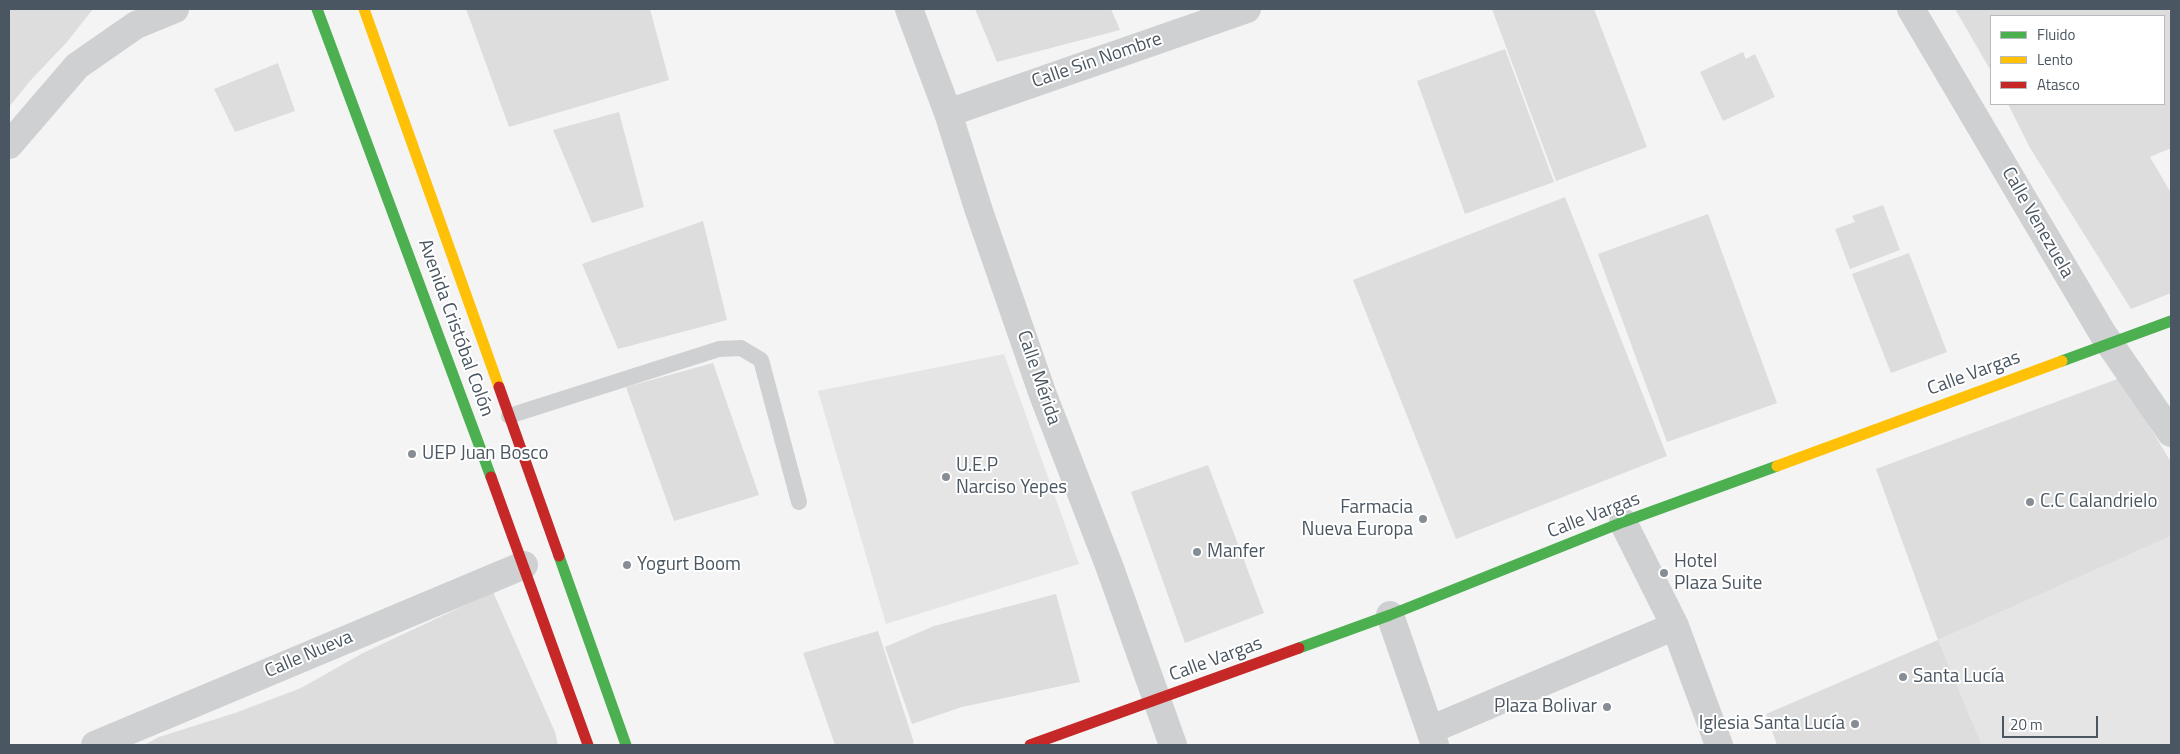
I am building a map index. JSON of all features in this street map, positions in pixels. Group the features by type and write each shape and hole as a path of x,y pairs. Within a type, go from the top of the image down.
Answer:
{"street":[{"path":"9,145 77,66 133,17 175,9"},
{"name":"Avenida Cristóbal Colón","path":"317,9 524,565 588,745"},
{"name":"Avenida Cristóbal Colón","path":"364,9 626,745"},
{"name":"Calle Mérida","path":"909,9 948,113 979,211 1043,395 1110,568 1173,745"},
{"name":"Calle Sin Nombre","path":"948,113 1246,9"},
{"name":"Calle Venezuela","path":"1911,9 2108,343 2171,434"},
{"name":"Calle Vargas","path":"1030,745 1390,615 1623,522 2171,320"},
{"path":"1623,522 1675,626 1719,745"},
{"name":"Calle Nueva","path":"95,745 524,565"},
{"path":"1390,615 1432,738 1675,626"}],"lane":[{"path":"509,416 719,349 741,348 761,360 799,502"}],"shaded area":[{"name":"U.E.P Narciso Yepes","path":"1004,354 1079,564 886,624 818,391"},
{"path":"2171,536 2171,745 1982,745 1938,640"}],"building":[{"path":"9,9 93,9 67,42 30,81 9,107"},
{"path":"466,9 650,9 669,80 509,127"},
{"path":"975,9 1111,9 1120,30 997,62"},
{"path":"1492,9 1594,9 1647,147 1556,181"},
{"path":"1955,9 2168,9 2171,13 2171,148 2150,157 2171,193 2171,293 2131,309 2030,148 2008,105 2165,105 2165,15 1990,15 1990,69"},
{"path":"1505,49 1554,182 1465,214 1417,81"},
{"path":"1743,52 1746,59 1755,54 1775,97 1723,121 1700,72"},
{"path":"278,63 295,111 235,132 214,89"},
{"path":"619,112 644,207 592,223 553,130"},
{"path":"1565,197 1667,456 1456,539 1353,280"},
{"path":"1883,205 1900,250 1850,269 1835,229 1855,222 1852,216"},
{"path":"1708,214 1777,403 1667,442 1598,254"},
{"path":"703,221 727,320 618,349 582,264"},
{"path":"1909,253 1947,352 1891,373 1852,274"},
{"path":"713,363 759,495 674,521 626,387"},
{"name":"C.C Calandrielo","path":"2120,378 2171,462 2171,536 1938,640 1876,469"},
{"name":"Manfer","path":"1208,465 1264,613 1185,643 1131,492"},
{"path":"493,592 555,732 558,745 144,745 159,737 235,713 301,688 363,653"},
{"path":"1056,594 1080,682 962,707 912,724 885,647 934,626"},
{"path":"878,631 914,743 909,745 835,745 803,653"},
{"name":"Santa Lucía","path":"1938,640 1982,745 1777,745 1766,714"}],"traffic: fast":[{"path":"317,9 491,477"},
{"path":"2062,361 2171,321"},
{"path":"1299,648 1390,615 1623,522 1777,466"},
{"path":"559,556 626,745"}],"traffic: slow":[{"path":"364,9 499,387"},
{"path":"1777,466 2062,361"}],"traffic: jam":[{"path":"499,387 559,556"},
{"path":"491,477 588,745"},
{"path":"1030,745 1299,648"}],"place":[{"name":"UEP Juan Bosco","path":"412,454"},
{"name":"U.E.P Narciso Yepes","path":"946,477"},
{"name":"C.C Calandrielo","path":"2030,502"},
{"name":"Farmacia Nueva Europa","path":"1423,519"},
{"name":"Manfer","path":"1197,552"},
{"name":"Yogurt Boom","path":"627,565"},
{"name":"Hotel Plaza Suite","path":"1664,573"},
{"name":"Santa Lucía","path":"1903,677"},
{"name":"Plaza Bolivar","path":"1607,707"},
{"name":"Iglesia Santa Lucía","path":"1855,724"}]}
